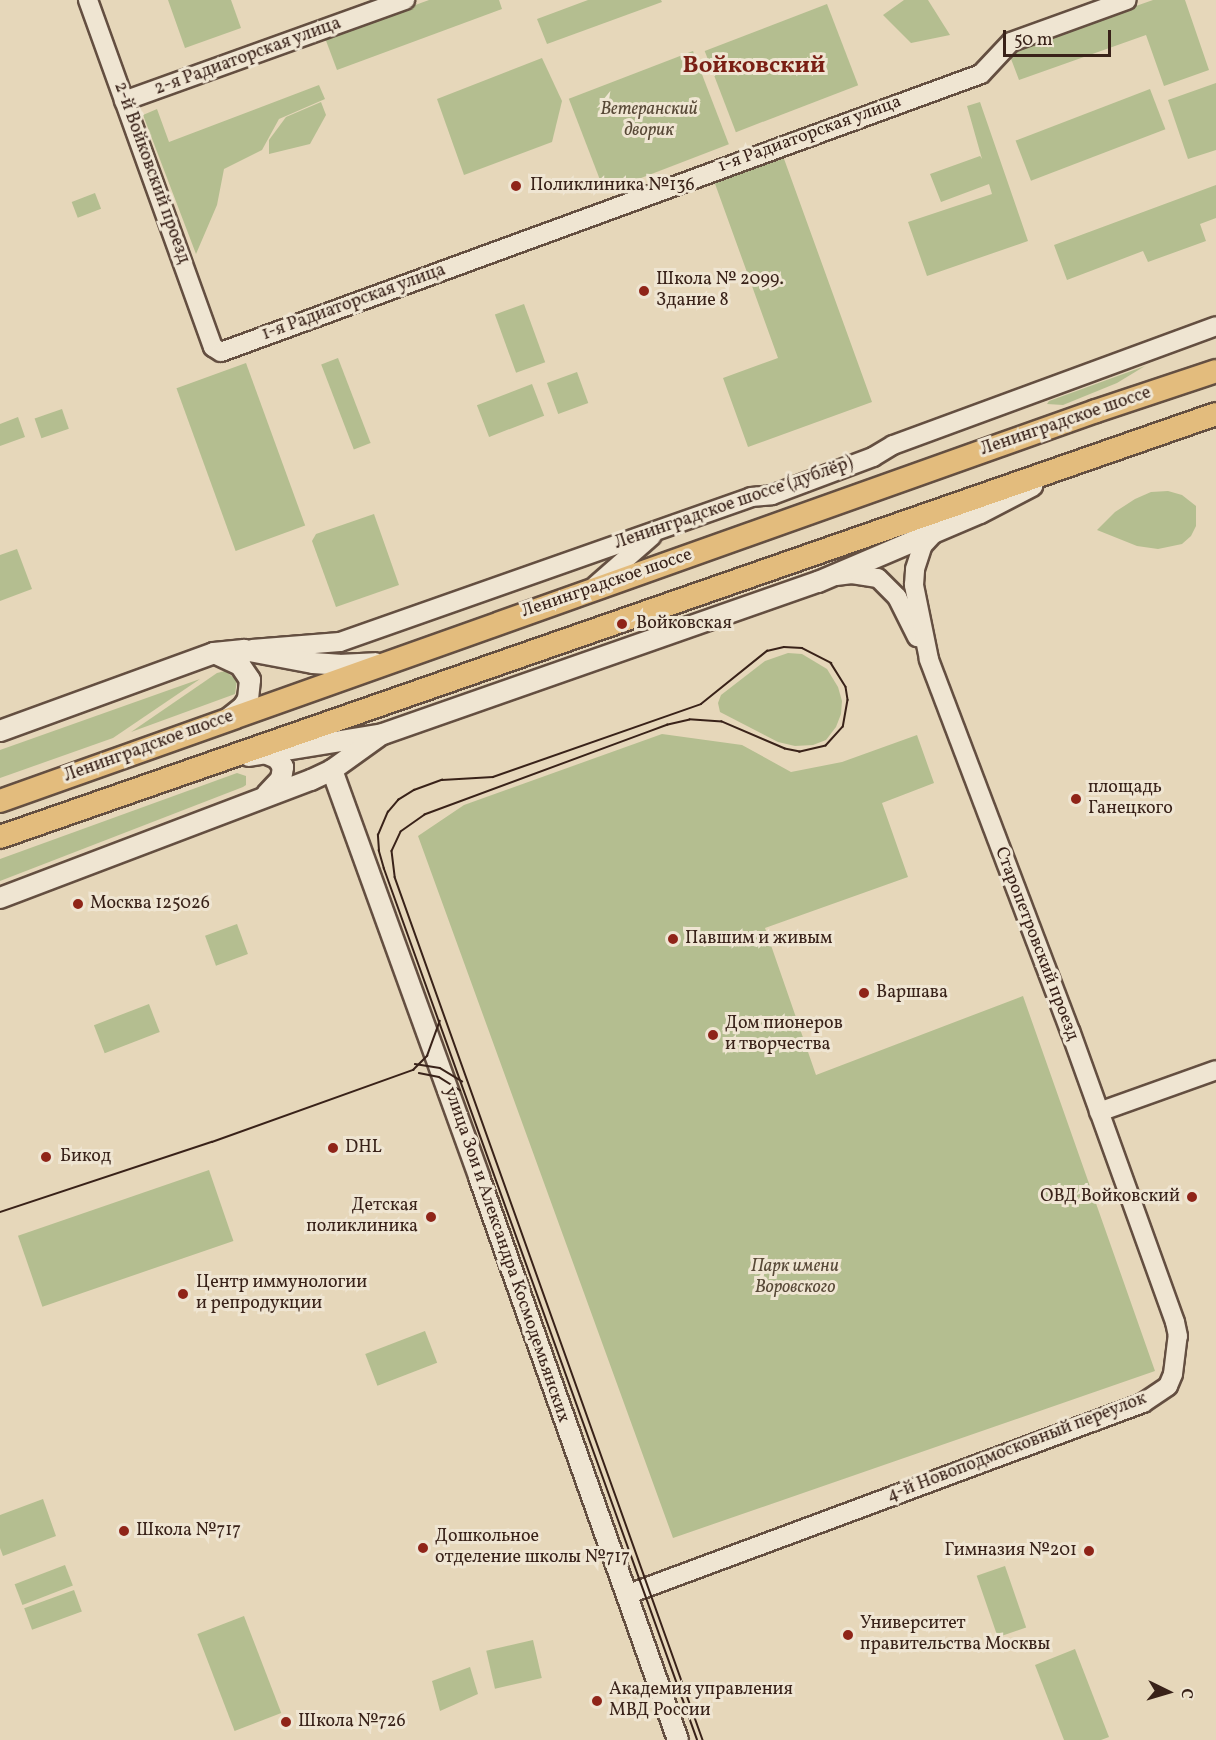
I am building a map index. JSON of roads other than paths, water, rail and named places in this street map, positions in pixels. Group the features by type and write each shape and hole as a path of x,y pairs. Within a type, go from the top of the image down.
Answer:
{"main road":[{"name":"Ленинградское шоссе","path":"0,801 386,662 1216,371"},
{"name":"Ленинградское шоссе","path":"0,837 1216,414"},
{"path":"231,757 267,754 383,734 818,582 980,513 1091,456"},
{"path":"0,731 214,653 244,650 339,665 386,662"},
{"path":"214,653 240,665 250,680 248,699 243,707 228,718"},
{"path":"0,898 267,794 288,789 332,770 383,734"},
{"path":"267,754 281,762 283,767 281,779 267,794"},
{"name":"улица Зои и Александра Космодемьянских","path":"332,770 678,1740"}],"street":[{"name":"2-й Войковский проезд","path":"88,0 213,347"},
{"name":"2-я Радиаторская улица","path":"124,102 405,0"},
{"name":"1-я Радиаторская улица","path":"213,347 221,352 227,350 981,74 1011,42 1127,0"},
{"name":"Ленинградское шоссе (дублёр)","path":"244,650 326,645 340,642 751,497 772,495 873,457 899,442 1216,326"},
{"path":"591,590 663,528"},
{"name":"Старопетровский проезд","path":"929,659 914,585 915,569 923,545 936,531"},
{"name":"Старопетровский проезд","path":"818,582 852,574 878,578 897,597 929,659 1099,1112"},
{"path":"1099,1112 1216,1070"},
{"name":"4-й Новоподмосковный переулок","path":"626,1596 1143,1403 1168,1386 1176,1359 1178,1336 1175,1322 1099,1112"}],"tram line":[{"path":"697,1740 384,869 378,835 388,812 398,800 414,790 442,780 493,777 701,704 767,651 784,647 802,648 831,663 846,687 848,700 843,727 826,746 800,752 785,749 722,722 690,720 668,725 425,815 401,832 392,851 395,877 703,1740"},
{"path":"0,1212 212,1142 413,1070 427,1056 440,1021"},
{"path":"415,1064 440,1068 462,1081"},
{"path":"419,1073 439,1077 460,1090"}],"place":[{"name":"Поликлиника №136","path":"516,186"},
{"name":"Школа № 2099. Здание 8","path":"644,291"},
{"name":"Войковская","path":"622,624"},
{"name":"площадь Ганецкого","path":"1076,799"},
{"name":"Москва 125026","path":"78,904"},
{"name":"Павшим и живым","path":"673,939"},
{"name":"Варшава","path":"864,993"},
{"name":"Дом пионеров и творчества","path":"713,1035"},
{"name":"DHL","path":"333,1148"},
{"name":"Бикод","path":"46,1157"},
{"name":"ОВД Войковский","path":"1192,1197"},
{"name":"Детская поликлиника","path":"431,1217"},
{"name":"Центр иммунологии и репродукции","path":"183,1294"},
{"name":"Школа №717","path":"124,1531"},
{"name":"Дошкольное отделение школы №717","path":"423,1548"},
{"name":"Гимназия №201","path":"1089,1551"},
{"name":"Университет правительства Москвы","path":"848,1635"},
{"name":"Академия управления МВД России","path":"597,1701"},
{"name":"Школа №726","path":"286,1722"}],"district":[{"name":"Войковский","path":"754,67"}],"park label":[{"name":"Ветеранский дворик","path":"649,121"},
{"name":"Парк имени Воровского","path":"795,1278"}]}
